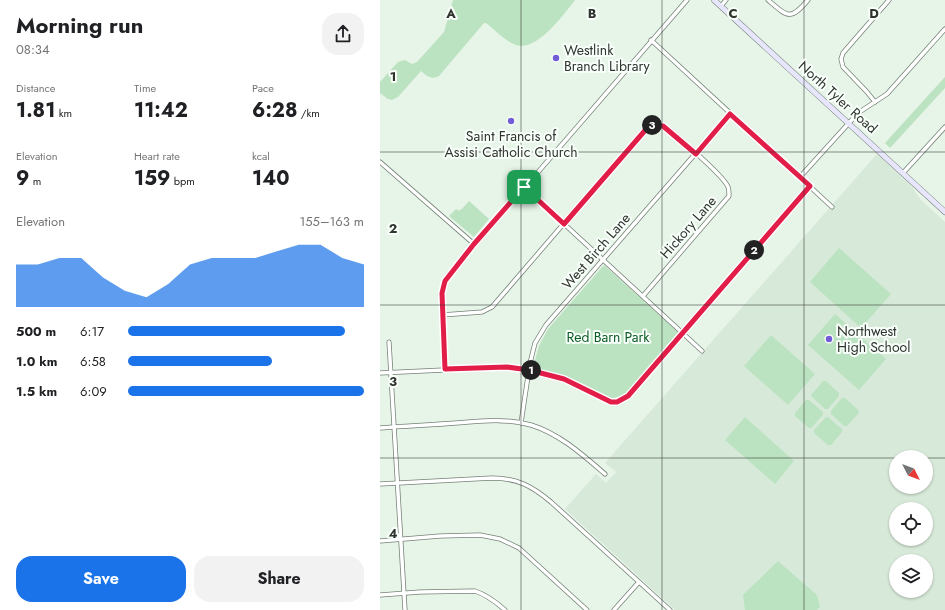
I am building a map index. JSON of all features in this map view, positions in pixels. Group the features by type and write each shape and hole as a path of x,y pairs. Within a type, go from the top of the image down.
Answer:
{"main road":[{"name":"North Tyler Road","path":"714,0 945,212"}],"street":[{"path":"445,369 442,293 445,281 474,244 687,0"},
{"path":"721,6 726,0"},
{"path":"768,0 786,14 791,15 796,13 808,0"},
{"path":"875,102 843,67 841,59 843,53 889,0"},
{"path":"800,177 858,113 887,94 897,84 945,29"},
{"path":"651,40 832,207"},
{"name":"West Birch Lane","path":"521,423 529,370 536,343 546,325 730,114"},
{"path":"442,315 475,313 488,310 648,127 653,125 663,126 696,154"},
{"path":"903,173 945,127"},
{"name":"Hickory Lane","path":"643,296 729,196 726,183 696,154"},
{"path":"380,162 474,244"},
{"path":"380,373 507,367 529,370 564,379 610,402 617,402 628,396 810,186"},
{"path":"524,187 702,351"},
{"path":"390,342 405,610"},
{"path":"380,428 488,420 509,420 533,426 558,437 584,455 605,474"},
{"path":"380,484 505,478 532,487 551,502 670,610"},
{"path":"380,541 480,535 500,539 519,548 587,610"},
{"path":"614,610 639,582"},
{"path":"380,595 475,591 496,602 505,610"}],"shaded area":[{"name":"Northwest High School","path":"877,154 912,187 920,199 945,222 945,610 675,610 565,509 596,474 606,483 616,472 605,463"}],"green space":[{"path":"453,0 575,0 557,22 541,38 524,46 512,43 484,23 439,76 427,76 421,71 398,97 392,100 388,99 380,93 380,82 398,62 405,60 412,64 417,62 444,32"},
{"path":"945,77 945,88 890,148 885,143"},
{"path":"469,201 489,219 474,237 449,216 456,209 459,211 460,209 461,210"},
{"path":"839,248 891,294 861,328 810,282"},
{"name":"Red Barn Park","path":"604,265 679,333 624,396 609,399 570,379 533,367 539,346 548,329"},
{"path":"835,314 886,359 859,390 808,345"},
{"path":"771,335 815,374 788,405 744,366"},
{"path":"823,381 826,381 839,393 839,396 828,409 825,409 811,395"},
{"path":"842,398 845,398 858,410 859,413 847,426 844,426 831,414 831,411"},
{"path":"806,400 809,400 823,412 823,415 811,428 795,416 795,413"},
{"path":"745,417 794,461 775,484 725,440"},
{"path":"826,417 842,429 842,432 831,445 828,445 814,433 814,430"},
{"path":"778,561 817,595 820,607 817,610 745,610 743,595"}],"place":[{"name":"Westlink Branch Library","path":"556,58"},
{"name":"Saint Francis of Assisi Catholic Church","path":"511,121"},
{"name":"Northwest High School","path":"829,339"}],"route":[{"path":"730,114 810,186 628,396 617,402 611,402 593,394 577,384 553,375 529,370 507,367 445,369 442,334 442,293 445,281 474,244 524,187 564,224 648,127 659,124 663,126 696,154 730,114"}]}
